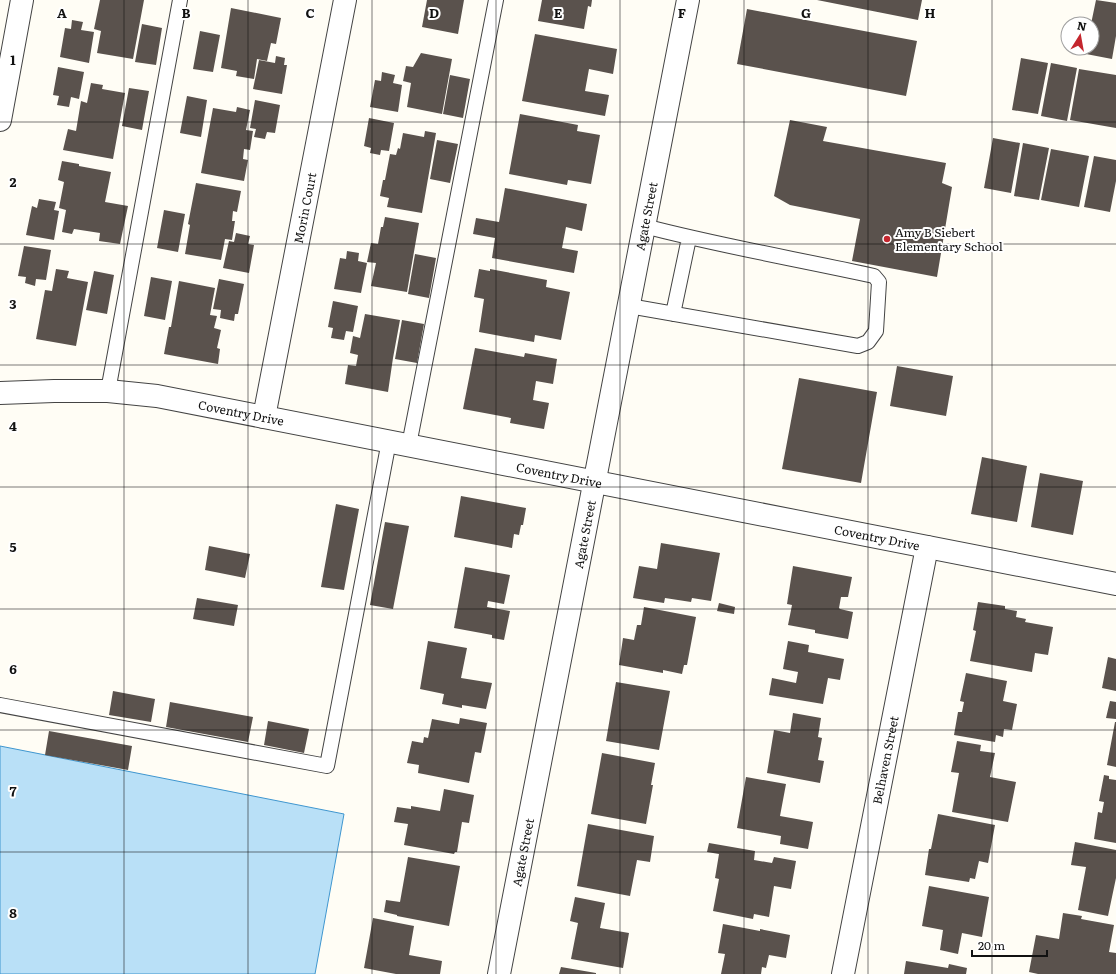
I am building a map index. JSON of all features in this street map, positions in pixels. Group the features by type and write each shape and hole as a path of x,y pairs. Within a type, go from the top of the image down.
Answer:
{"street":[{"path":"0,120 22,0"},
{"name":"Morin Court","path":"264,417 346,0"},
{"name":"Agate Street","path":"499,974 688,0"},
{"name":"Coventry Drive","path":"0,393 108,391 158,396 1116,584"},
{"name":"Belhaven Street","path":"843,974 927,547"}],"lane":[{"path":"108,391 180,0"},
{"path":"0,705 327,766 496,0"},
{"path":"629,306 858,346 868,342 876,331 879,282 874,276 689,238 644,226"},
{"path":"673,314 689,238"}],"water":[{"path":"0,746 344,814 315,974 0,974"}],"building":[{"path":"100,0 144,0 133,59 97,53 101,31 94,29"},
{"path":"427,0 464,0 458,34 422,27"},
{"path":"542,0 592,0 591,7 588,6 584,29 538,21"},
{"path":"817,0 922,0 918,20"},
{"path":"1096,0 1116,3 1116,36 1112,59 1096,56 1100,56 1100,16 1093,16"},
{"path":"231,8 281,18 276,44 271,43 267,61 257,59 254,79 236,76 237,71 221,68"},
{"path":"747,9 917,41 906,96 737,64"},
{"path":"72,20 83,22 81,30 94,32 89,63 60,57 65,28 71,29"},
{"path":"142,24 162,28 156,65 135,62"},
{"path":"200,31 220,35 213,72 193,69"},
{"path":"535,34 617,49 613,74 589,69 585,91 609,95 605,116 522,101"},
{"path":"421,53 452,59 442,114 407,107 411,83 403,81 406,66 413,67"},
{"path":"276,56 285,58 284,65 287,65 282,94 253,89 259,60 275,63"},
{"path":"1021,58 1048,63 1038,114 1012,110"},
{"path":"1051,63 1077,68 1067,121 1041,116"},
{"path":"58,67 84,72 79,99 71,97 69,107 57,105 59,96 53,95"},
{"path":"1079,69 1116,75 1116,128 1070,120"},
{"path":"382,72 395,75 393,83 402,85 398,112 370,107 375,80 381,81"},
{"path":"450,75 470,79 463,118 443,114"},
{"path":"91,83 103,85 102,89 125,93 113,159 63,150 68,129 76,131 81,101 87,103"},
{"path":"129,88 149,91 142,130 122,126"},
{"path":"187,96 207,100 201,137 180,133"},
{"path":"255,100 280,105 275,133 267,132 265,139 254,137 256,129 250,128"},
{"path":"237,107 250,110 246,130 253,131 250,150 244,149 243,159 248,160 244,181 201,173 213,108 236,112"},
{"path":"520,114 578,125 577,131 600,135 591,184 568,180 567,185 509,174"},
{"path":"369,118 394,123 389,151 381,150 380,155 370,153 371,148 364,146"},
{"path":"790,120 827,127 823,141 946,163 942,183 952,187 937,277 852,261 860,219 790,205 774,196"},
{"path":"425,131 436,133 422,213 387,207 389,198 380,196 390,154 396,155 398,148 400,149 403,133 424,137"},
{"path":"993,138 1020,143 1011,193 984,188"},
{"path":"437,140 458,144 450,183 430,179"},
{"path":"1023,143 1049,148 1039,200 1014,196"},
{"path":"1051,149 1089,156 1079,207 1041,200"},
{"path":"1094,156 1116,160 1116,181 1110,212 1084,207"},
{"path":"62,161 111,172 105,202 128,206 120,244 99,241 100,233 74,229 72,234 62,232 66,210 59,208 64,182 58,180"},
{"path":"196,183 241,191 237,212 233,211 232,221 235,221 232,240 225,239 221,260 185,254 190,225 188,224"},
{"path":"505,188 587,204 582,231 566,227 562,248 578,251 574,273 492,258 495,238 473,234 476,218 499,222"},
{"path":"39,199 56,202 54,210 59,211 54,240 26,235 32,206 37,208"},
{"path":"164,210 185,214 178,252 157,248"},
{"path":"385,217 419,223 407,292 371,286 376,263 367,262 371,243 378,244 381,227 383,227"},
{"path":"236,233 250,236 248,244 254,245 249,273 223,268 229,241 234,242"},
{"path":"24,246 51,250 46,280 36,279 35,286 25,283 26,277 18,276"},
{"path":"347,251 359,253 358,261 367,263 361,293 334,289 340,258 346,259"},
{"path":"415,254 436,258 429,298 408,294"},
{"path":"56,269 69,271 67,278 88,282 76,346 36,339 45,290 52,291"},
{"path":"479,269 490,271 490,269 547,280 546,287 570,292 561,340 535,335 534,342 479,332 484,299 474,297"},
{"path":"94,271 114,275 107,314 86,310"},
{"path":"151,277 172,281 165,320 144,316"},
{"path":"219,279 244,284 238,314 235,314 234,321 220,318 221,310 213,309"},
{"path":"179,281 215,288 210,315 217,316 214,328 221,330 217,348 220,349 218,364 164,354 169,327 171,327"},
{"path":"333,301 358,306 353,332 346,331 344,340 331,338 333,328 328,327"},
{"path":"365,314 400,320 388,392 345,384 348,365 356,366 358,355 350,353 353,336 360,338"},
{"path":"402,320 424,324 417,363 395,359"},
{"path":"475,348 524,357 525,353 557,359 553,384 536,381 533,400 549,403 544,429 510,423 511,418 463,409"},
{"path":"897,366 953,376 946,416 890,406"},
{"path":"799,378 877,392 861,483 782,469"},
{"path":"982,457 1027,466 1017,522 971,514"},
{"path":"1040,473 1083,481 1073,535 1031,527"},
{"path":"461,496 526,508 523,525 521,525 519,535 514,534 512,548 454,537"},
{"path":"336,504 359,509 344,590 321,587"},
{"path":"385,522 409,526 393,609 370,605"},
{"path":"661,543 720,553 711,601 692,598 691,602 665,598 664,603 633,598 639,566 657,569"},
{"path":"209,546 250,554 245,578 205,570"},
{"path":"793,566 852,577 848,597 841,597 839,608 853,612 848,639 815,633 815,630 788,625 792,605 787,604"},
{"path":"465,567 510,575 504,604 488,601 487,607 510,611 504,640 492,638 492,635 454,628"},
{"path":"197,598 238,605 234,626 193,619"},
{"path":"978,602 1005,606 1005,609 1017,611 1016,617 1026,619 1025,622 1053,627 1048,655 1035,653 1032,672 970,661 976,631 973,630"},
{"path":"719,603 735,607 734,614 717,611"},
{"path":"644,607 696,617 687,665 684,665 682,674 663,670 663,673 619,665 623,638 634,640 637,625 641,625"},
{"path":"428,641 467,648 461,678 492,683 486,709 462,705 462,708 442,704 444,694 420,689"},
{"path":"788,641 809,645 808,652 844,659 840,680 828,678 823,704 769,695 772,678 796,683 798,672 783,669"},
{"path":"1108,657 1116,659 1116,691 1102,688"},
{"path":"966,673 1007,681 1003,701 1017,704 1012,730 1004,729 1003,737 996,735 995,742 954,735 958,712 962,712 964,702 960,701"},
{"path":"616,682 670,691 659,750 606,741"},
{"path":"113,691 155,699 151,722 109,715"},
{"path":"1110,701 1116,702 1116,719 1106,718"},
{"path":"170,702 253,717 248,742 166,727"},
{"path":"793,713 821,718 818,737 822,738 818,760 824,761 820,783 767,773 774,730 790,733"},
{"path":"460,718 487,723 481,753 475,752 469,783 418,773 419,765 407,763 412,741 423,743 424,737 428,738 432,719 459,724"},
{"path":"268,721 309,729 304,753 264,745"},
{"path":"1116,722 1116,767 1107,765"},
{"path":"49,731 132,746 128,770 45,755"},
{"path":"957,741 981,745 980,751 995,753 990,777 1016,782 1008,822 952,812 959,773 951,772"},
{"path":"602,753 655,763 651,785 653,785 646,824 591,814"},
{"path":"1104,775 1109,776 1109,779 1116,780 1116,843 1094,839 1098,812 1102,813 1104,802 1099,801"},
{"path":"746,777 786,784 780,816 813,822 808,849 780,844 781,836 737,828"},
{"path":"444,789 474,795 469,823 462,822 457,852 454,854 404,845 408,824 394,822 397,807 411,809 411,806 440,811"},
{"path":"938,814 995,825 988,863 979,861 975,879 970,878 969,882 925,875 929,849 931,849"},
{"path":"588,824 654,836 650,862 637,860 630,896 577,886"},
{"path":"1075,842 1116,850 1116,878 1108,916 1078,910 1086,867 1071,865"},
{"path":"709,843 755,851 754,860 772,863 774,857 796,861 791,889 774,886 769,917 754,914 753,919 713,911 719,879 715,878 719,854 707,852"},
{"path":"408,857 460,866 449,926 384,912 386,900 400,902"},
{"path":"929,886 989,897 982,937 962,933 958,954 940,950 943,930 922,926"},
{"path":"575,897 605,903 600,928 629,933 623,968 571,959 578,923 570,921"},
{"path":"1063,913 1082,916 1081,919 1114,925 1109,952 1116,953 1116,974 1038,974 1029,972 1036,935 1059,939"},
{"path":"373,918 414,926 409,955 442,961 440,974 396,974 364,968"},
{"path":"723,924 790,935 786,958 769,955 766,968 762,967 761,974 721,974 725,954 718,953"},
{"path":"906,961 948,968 949,964 967,968 966,974 904,974"},
{"path":"561,967 596,973 596,974 559,974"}],"place":[{"name":"Amy B Siebert Elementary School","path":"887,239"}]}
